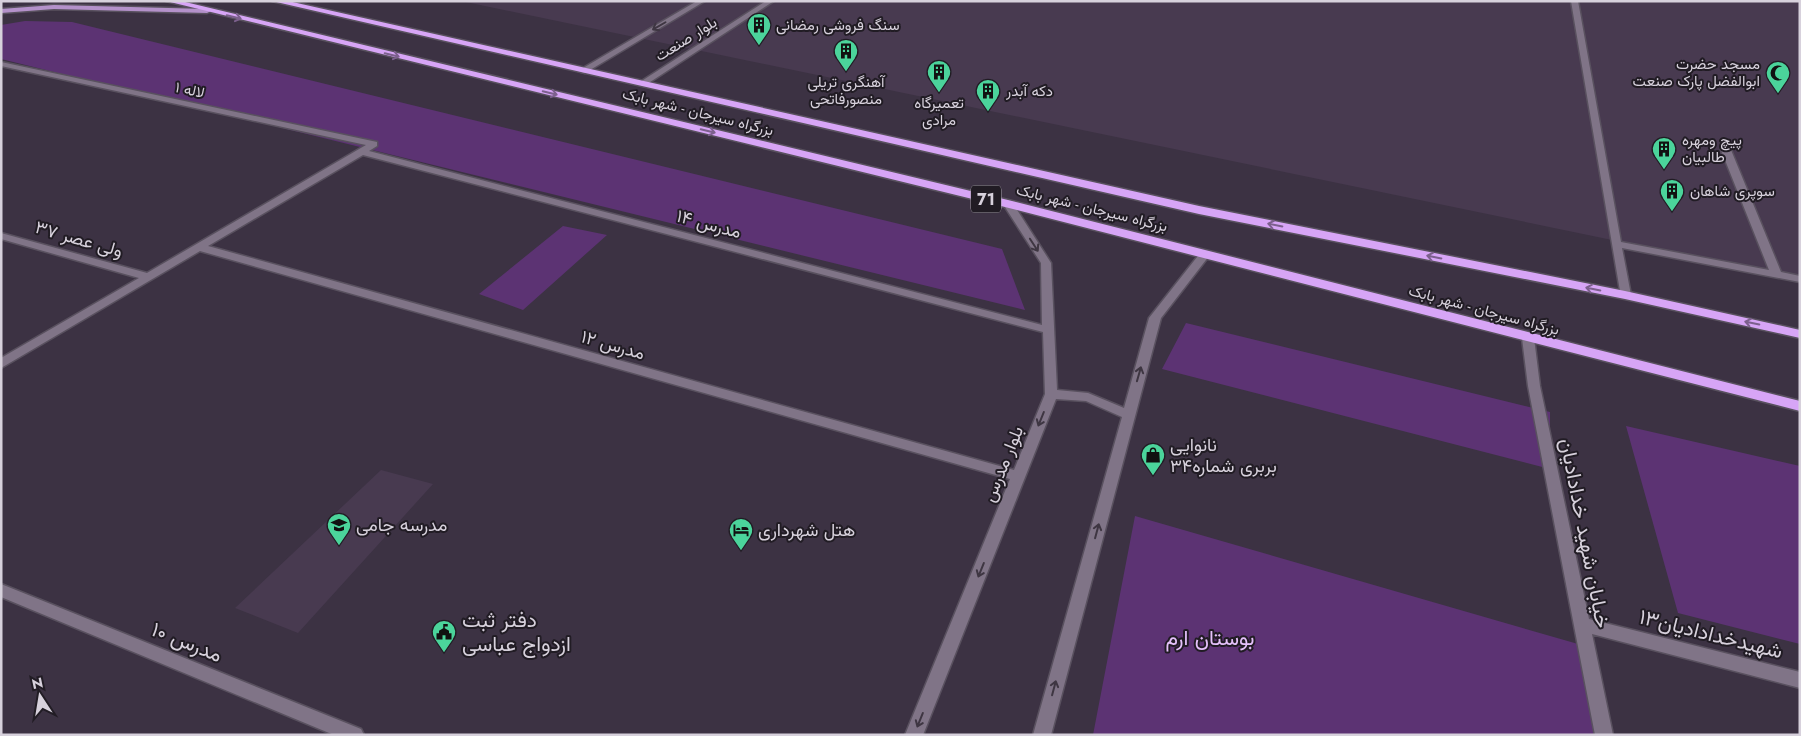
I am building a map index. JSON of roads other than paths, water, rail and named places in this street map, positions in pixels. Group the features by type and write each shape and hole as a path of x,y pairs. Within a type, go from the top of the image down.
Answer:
{"highway":[{"name":"بزرگراه سیرجان - شهر بابک","path":"170,1 1008,204 1800,406"},
{"name":"بزرگراه سیرجان - شهر بابک","path":"285,2 1199,210 1625,295 1800,334"}],"main road":[{"path":"1,11 54,7 207,11"}],"street":[{"name":"بلوار صنعت","path":"582,70 702,1"},
{"name":"بلوار صنعت","path":"641,84 771,1"},
{"path":"1574,1 1625,295"},
{"name":"لاله ۱","path":"1,64 374,144 360,152"},
{"path":"1726,150 1776,274"},
{"path":"1,364 360,152"},
{"name":"مدرس ۱۴","path":"360,152 1049,330"},
{"name":"بلوار مدرس","path":"914,735 1051,394 1046,263 1008,204"},
{"name":"ولی عصر ۳۷","path":"1,236 148,277"},
{"path":"1617,244 1800,279"},
{"name":"مدرس ۱۲","path":"198,247 1018,476"},
{"path":"1042,735 1127,414 1155,318 1205,254"},
{"name":"خیابان شهید خدادادیان","path":"1528,338 1534,386 1604,735"},
{"path":"1051,394 1088,397 1127,414"},
{"name":"مدرس ۱۰","path":"1,590 355,735"},
{"name":"شهیدخدادادیان۱۳","path":"1581,624 1800,680"}],"place":[{"name":"سنگ فروشی رمضانی","path":"759,46"},
{"name":"آهنگری تریلی منصورفاتحی","path":"846,72"},
{"name":"تعمیرگاه مرادی","path":"939,93"},
{"name":"مسجد حضرت ابوالفضل پارک صنعت","path":"1778,94"},
{"name":"دکه آبدر","path":"988,112"},
{"name":"پیچ ومهره طالبیان","path":"1664,170"},
{"name":"سوپری شاهان","path":"1672,212"},
{"name":"نانوایی بربری شماره۳۴","path":"1153,476"},
{"name":"مدرسه جامی","path":"339,546"},
{"name":"هتل شهرداری","path":"741,551"},
{"name":"دفتر ثبت ازدواج عباسی","path":"444,653"}],"park label":[{"name":"بوستان ارم","path":"1210,638"}]}
